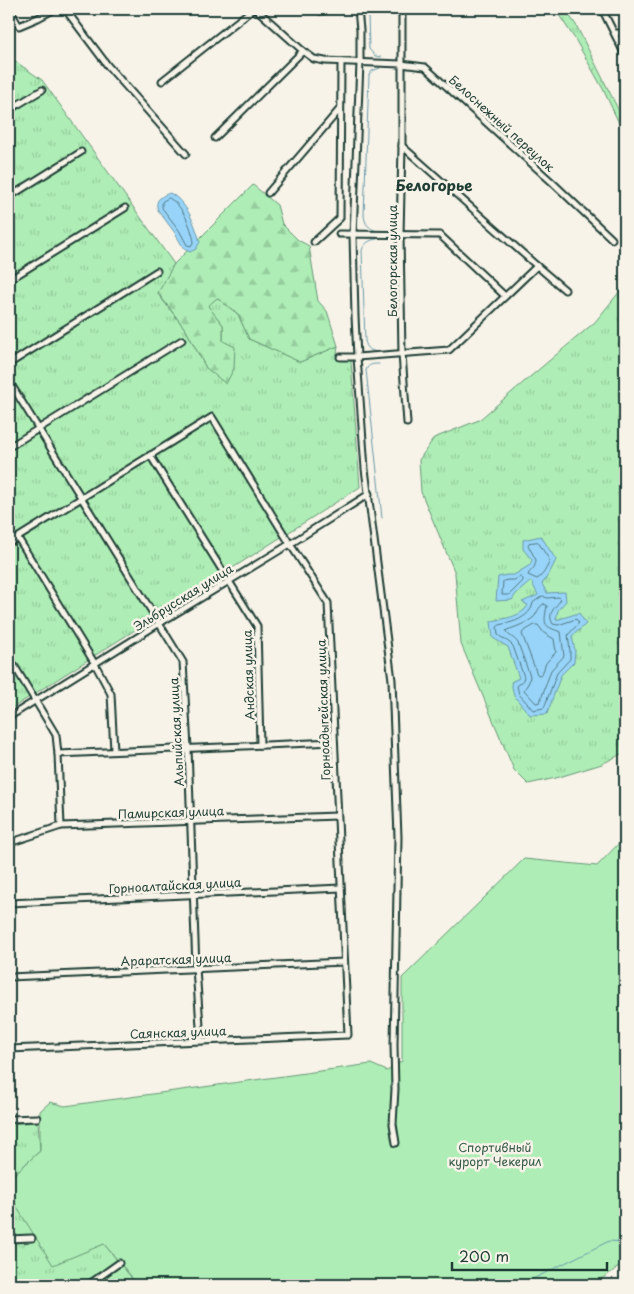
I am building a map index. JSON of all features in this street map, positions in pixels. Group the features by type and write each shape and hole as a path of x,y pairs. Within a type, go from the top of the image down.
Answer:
{"street":[{"path":"9,9 19,26 55,9"},
{"path":"65,9 108,66 186,154"},
{"path":"162,81 255,9"},
{"name":"Белоснежный переулок","path":"255,9 314,59 425,67 612,239"},
{"path":"318,9 320,11 332,9"},
{"path":"358,9 360,63 354,235 357,357 365,469 392,680 398,837 393,1124 396,1143"},
{"name":"Белогорская улица","path":"402,9 400,235 402,354 407,423"},
{"path":"602,9 625,55"},
{"path":"615,33 625,33"},
{"path":"215,138 303,51"},
{"path":"314,242 340,218 341,62"},
{"path":"9,110 42,90"},
{"path":"268,193 340,109"},
{"path":"402,146 565,290"},
{"path":"9,197 81,152"},
{"path":"9,280 125,208"},
{"path":"339,234 440,235 505,296"},
{"path":"340,357 449,350 537,266"},
{"path":"9,364 157,271"},
{"path":"9,447 182,340"},
{"name":"Альпийская улица","path":"9,381 183,662 201,1042"},
{"name":"Горноадыгейская улица","path":"150,455 212,417 328,603 348,1035"},
{"path":"9,543 150,455"},
{"name":"Андская улица","path":"150,455 257,626 260,745"},
{"name":"Эльбрусская улица","path":"9,717 369,494"},
{"path":"18,538 95,664 111,694 114,751"},
{"path":"9,657 56,735 61,826"},
{"path":"58,754 334,742"},
{"name":"Памирская улица","path":"9,843 61,826 337,816"},
{"name":"Горноалтайская улица","path":"9,903 341,888"},
{"name":"Араратская улица","path":"9,976 344,962"},
{"name":"Саянская улица","path":"9,1049 348,1035"},
{"path":"9,1119 37,1118"},
{"path":"9,1239 32,1238"},
{"path":"88,1285 119,1263"}],"green space":[{"path":"555,9 565,9 576,25 625,123 625,136 603,89 575,39"},
{"path":"9,57 42,80 174,264 158,294 186,330 206,368 223,341 223,325 207,305 217,298 238,314 249,339 300,362 338,346 337,353 346,356 351,361 360,487 9,710"},
{"path":"253,185 277,205 282,224 298,240 309,246 318,301 327,311 338,346 300,362 249,339 238,314 217,298 208,306 223,325 223,341 235,347 234,368 226,384 206,368 186,330 158,293 174,264"},
{"path":"625,285 625,752 602,764 556,778 528,784 514,770 461,644 455,573 421,492 419,460 434,438 479,420 595,322"},
{"name":"Спортивный курорт Чекерил","path":"625,837 625,1268 620,1266 593,1285 134,1285 131,1276 104,1244 53,1265 16,1206 9,1181 40,1151 40,1111 50,1102 65,1106 371,1064 387,1071 402,1061 402,978 524,859 597,866"},
{"path":"38,1122 40,1151 9,1179 9,1124"},
{"path":"9,1181 16,1206 104,1244 131,1277 134,1285 9,1285"}],"water":[{"path":"170,193 186,208 196,228 200,242 196,249 190,252 184,249 158,210 157,204 159,199"},
{"path":"541,536 556,560 542,584 547,593 565,592 566,601 558,610 556,620 579,613 586,624 572,636 575,651 574,662 561,675 547,714 530,715 514,696 511,682 519,678 508,647 493,638 491,621 517,615 528,605 522,602 538,595 531,581 512,600 496,601 498,577 514,575 530,565 532,560 523,549 523,540"}],"waterway":[{"path":"372,9 368,15 369,49 375,56 381,57"},
{"path":"377,231 368,225 364,215 369,75 372,71 380,68"},
{"path":"376,352 369,348 365,341 362,250 368,242 377,239"},
{"path":"379,364 371,365 366,370 382,518"},
{"path":"521,1285 609,1241 625,1242"}],"district":[{"name":"Белогорье","path":"434,184"}]}
